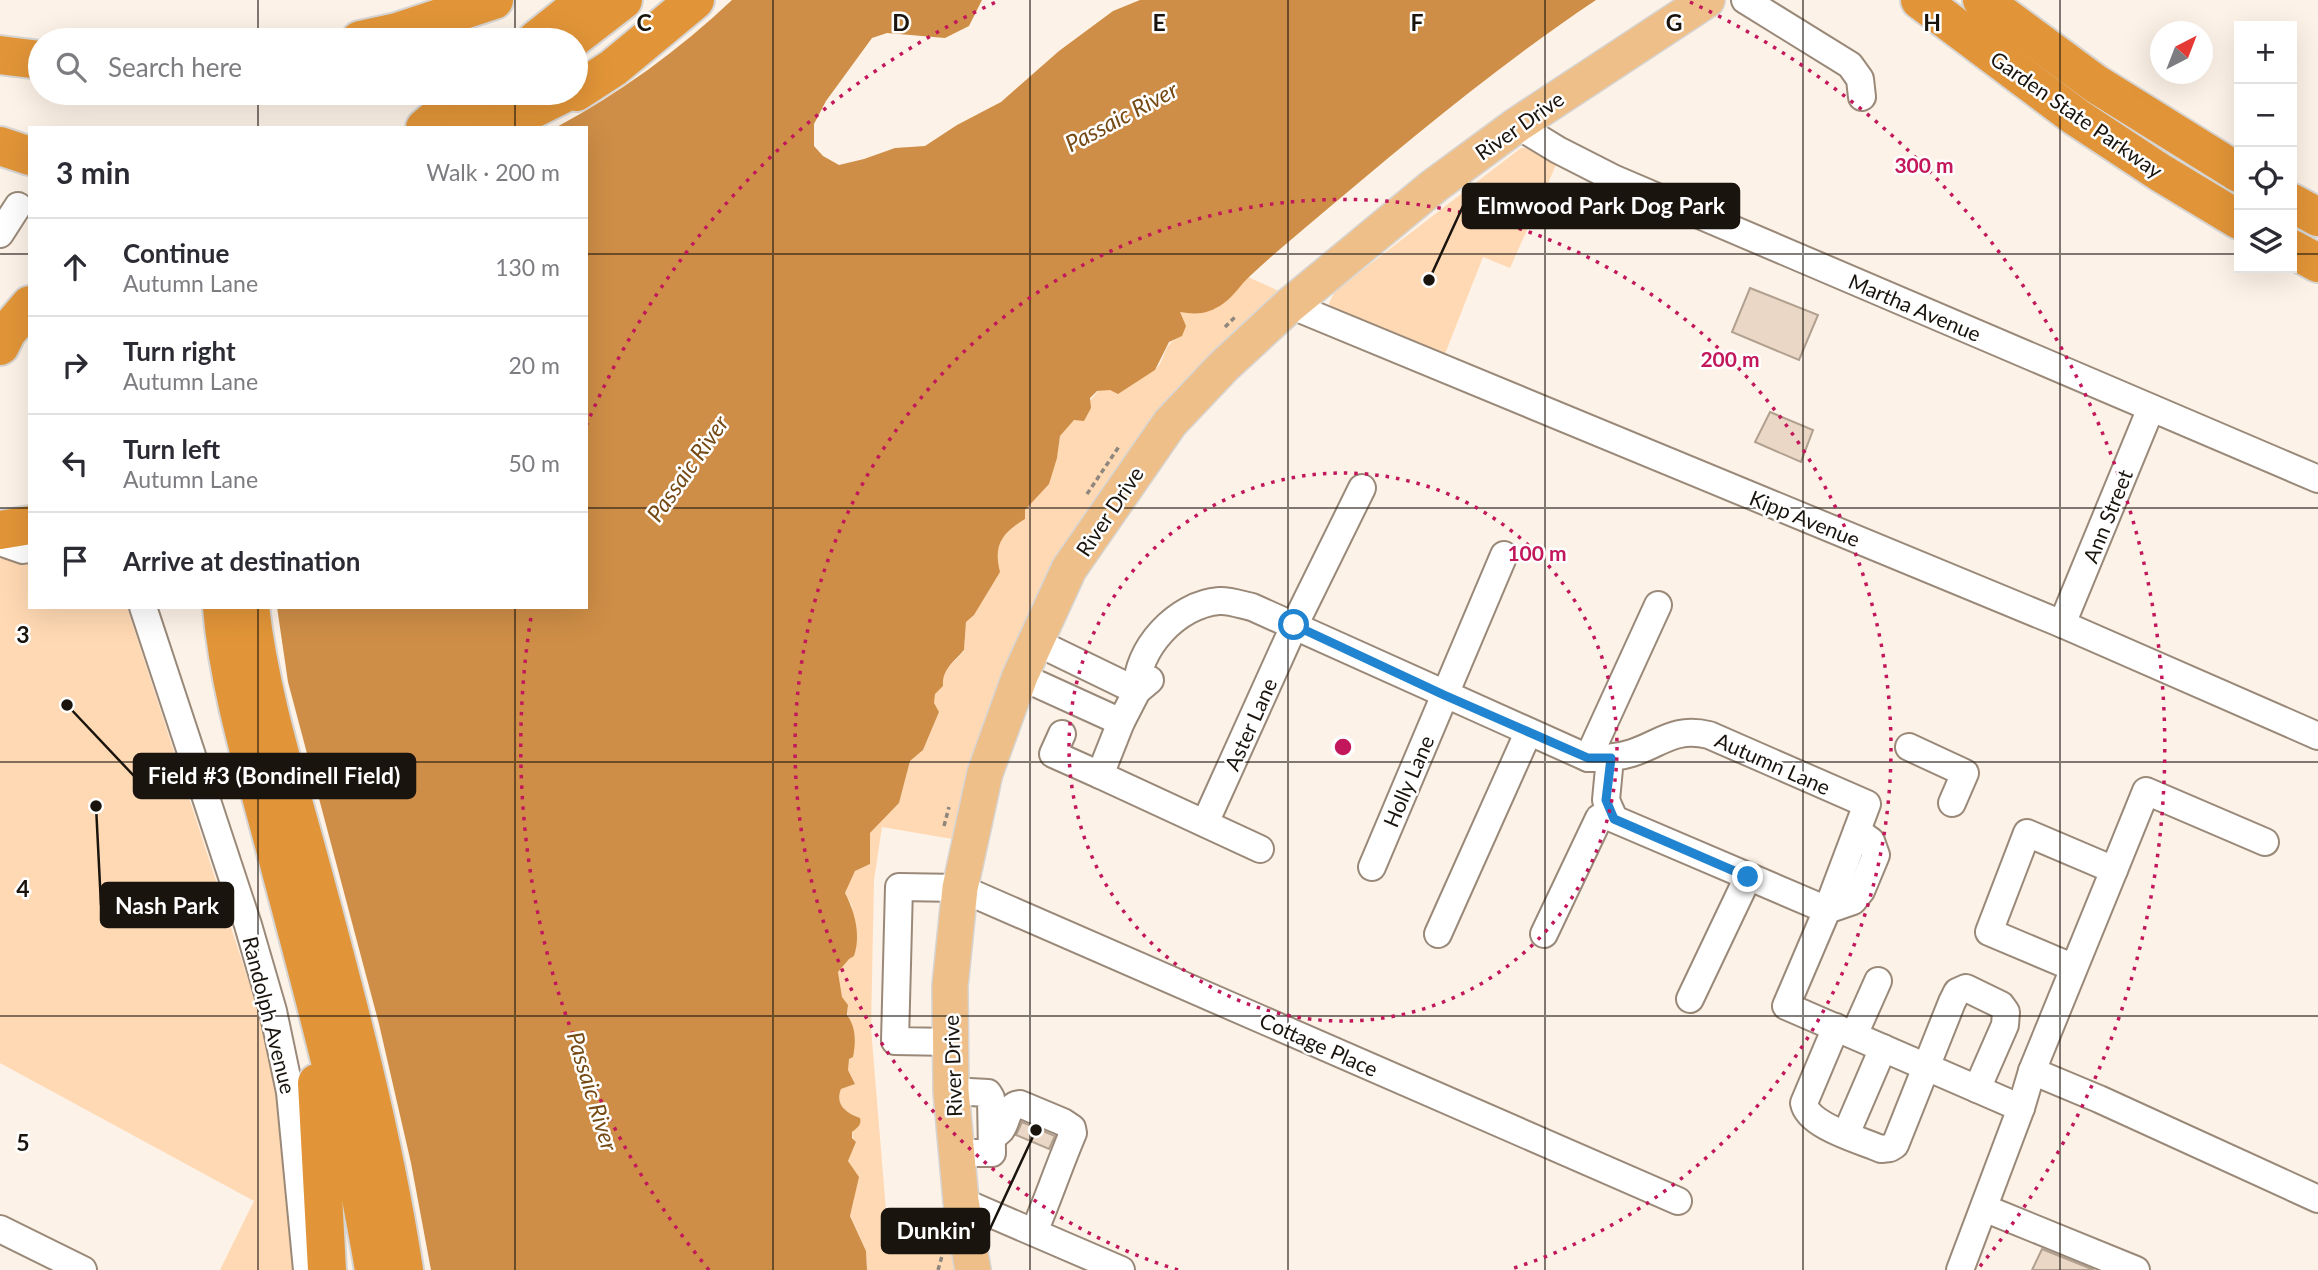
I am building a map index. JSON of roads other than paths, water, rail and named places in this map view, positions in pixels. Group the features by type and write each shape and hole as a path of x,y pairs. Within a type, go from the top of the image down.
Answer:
{"highway":[{"path":"409,28 494,0"},
{"path":"551,28 586,0"},
{"path":"587,28 624,0"},
{"path":"588,84 613,68 695,0"},
{"name":"Garden State Parkway","path":"1920,0 2076,117 2234,217"},
{"name":"Garden State Parkway","path":"1982,0 2096,84 2234,170"},
{"path":"588,79 662,27"},
{"path":"0,55 28,58"},
{"path":"427,126 452,105"},
{"path":"462,126 488,105"},
{"path":"499,126 541,105"},
{"path":"519,126 554,105"},
{"path":"0,146 28,155"},
{"path":"2297,206 2318,217"},
{"path":"2297,251 2318,263"},
{"path":"0,346 7,332 28,307"},
{"path":"0,530 28,525"},
{"path":"222,609 233,684 335,1076 364,1208 374,1270"},
{"path":"250,609 272,722 367,1082 393,1202 404,1270"},
{"path":"245,732 313,1054 321,1135 327,1270"}],"main road":[{"name":"River Drive","path":"973,1270 961,1201 951,1091 950,986 960,888 985,773 1020,676 1069,569 1170,423 1224,366 1290,305 1434,186 1517,125 1707,0"}],"street":[{"path":"1745,0 1850,65 1860,79 1862,97"},
{"name":"Martha Avenue","path":"1517,125 1615,179 2318,479"},
{"path":"0,234 18,206"},
{"name":"Kipp Avenue","path":"1290,305 2062,624 2318,736"},
{"name":"Ann Street","path":"2062,624 2151,408"},
{"name":"Aster Lane","path":"1205,823 1294,625 1362,488"},
{"path":"0,542 28,549"},
{"name":"Holly Lane","path":"1372,867 1504,555"},
{"path":"1658,605 1599,758 1606,800 1614,819 1826,910"},
{"path":"1100,775 1121,722 1137,691 1149,681 1170,646 1181,634 1207,618 1252,607 1528,733 1599,758"},
{"name":"Randolph Avenue","path":"144,609 248,925 273,1011 293,1114 307,1270"},
{"path":"1036,642 1137,691"},
{"path":"1020,676 1121,722"},
{"name":"Autumn Lane","path":"1599,758 1634,752 1672,734 1732,731 1771,762 1867,804 1786,1006 1845,1031"},
{"path":"1438,934 1528,733"},
{"path":"1062,734 1053,754 1260,849"},
{"path":"1909,747 1965,773 1952,803"},
{"path":"1960,1270 2072,967 2146,791 2265,842"},
{"path":"1544,934 1599,818 1611,812"},
{"path":"2072,967 1989,932 2027,833 2113,870"},
{"path":"1690,999 1748,877"},
{"path":"951,1042 895,1041 899,887 960,888"},
{"name":"Cottage Place","path":"960,888 1678,1201"},
{"path":"1878,981 1845,1031 1804,1103 1810,1117 1881,1149 1890,1149 1895,1145 1956,992 1966,988 2001,1005 2006,1012 2005,1025 1977,1089"},
{"path":"1845,1031 2021,1108"},
{"path":"1846,1134 1883,1048"},
{"path":"2032,1071 2318,1199"},
{"path":"951,1091 991,1095 992,1153 957,1153"},
{"path":"992,1138 1002,1129 1014,1104 1042,1112 1072,1128 1073,1133 1059,1165 1055,1184 1034,1232"},
{"path":"961,1201 1121,1270"},
{"path":"1984,1208 2136,1270"},
{"path":"0,1229 33,1259 83,1270"}],"water":[{"name":"Passaic River","path":"732,0 982,0 969,26 945,38 887,33 872,38 826,101 814,124 814,146 823,156 839,165 895,148 925,146 957,125 1001,102 1059,51 1113,11 1140,0 1596,0 1521,53 1412,138 1271,257 1224,303 1203,313 1180,312 1186,326 1182,336 1169,342 1155,370 1118,394 1110,390 1097,391 1090,398 1091,408 1084,421 1074,420 1060,436 1049,484 1025,510 1025,519 1010,529 1001,541 998,554 1000,572 974,615 966,622 964,650 947,670 943,686 935,694 934,703 939,712 923,750 910,761 899,803 870,833 870,864 855,871 845,893 852,908 857,940 854,956 838,972 842,997 848,1005 847,1015 855,1035 853,1057 849,1059 848,1070 855,1084 841,1089 839,1099 846,1111 860,1118 859,1126 852,1132 852,1138 856,1142 848,1161 859,1177 850,1216 866,1251 867,1270 431,1270 411,1163 379,1024 288,682 277,609 588,609 588,126 558,126 648,70"}],"place":[{"name":"Elmwood Park Dog Park","path":"1429,280"},
{"name":"Field #3 (Bondinell Field)","path":"67,705"},
{"name":"Nash Park","path":"96,806"},
{"name":"Dunkin'","path":"1036,1130"}]}
